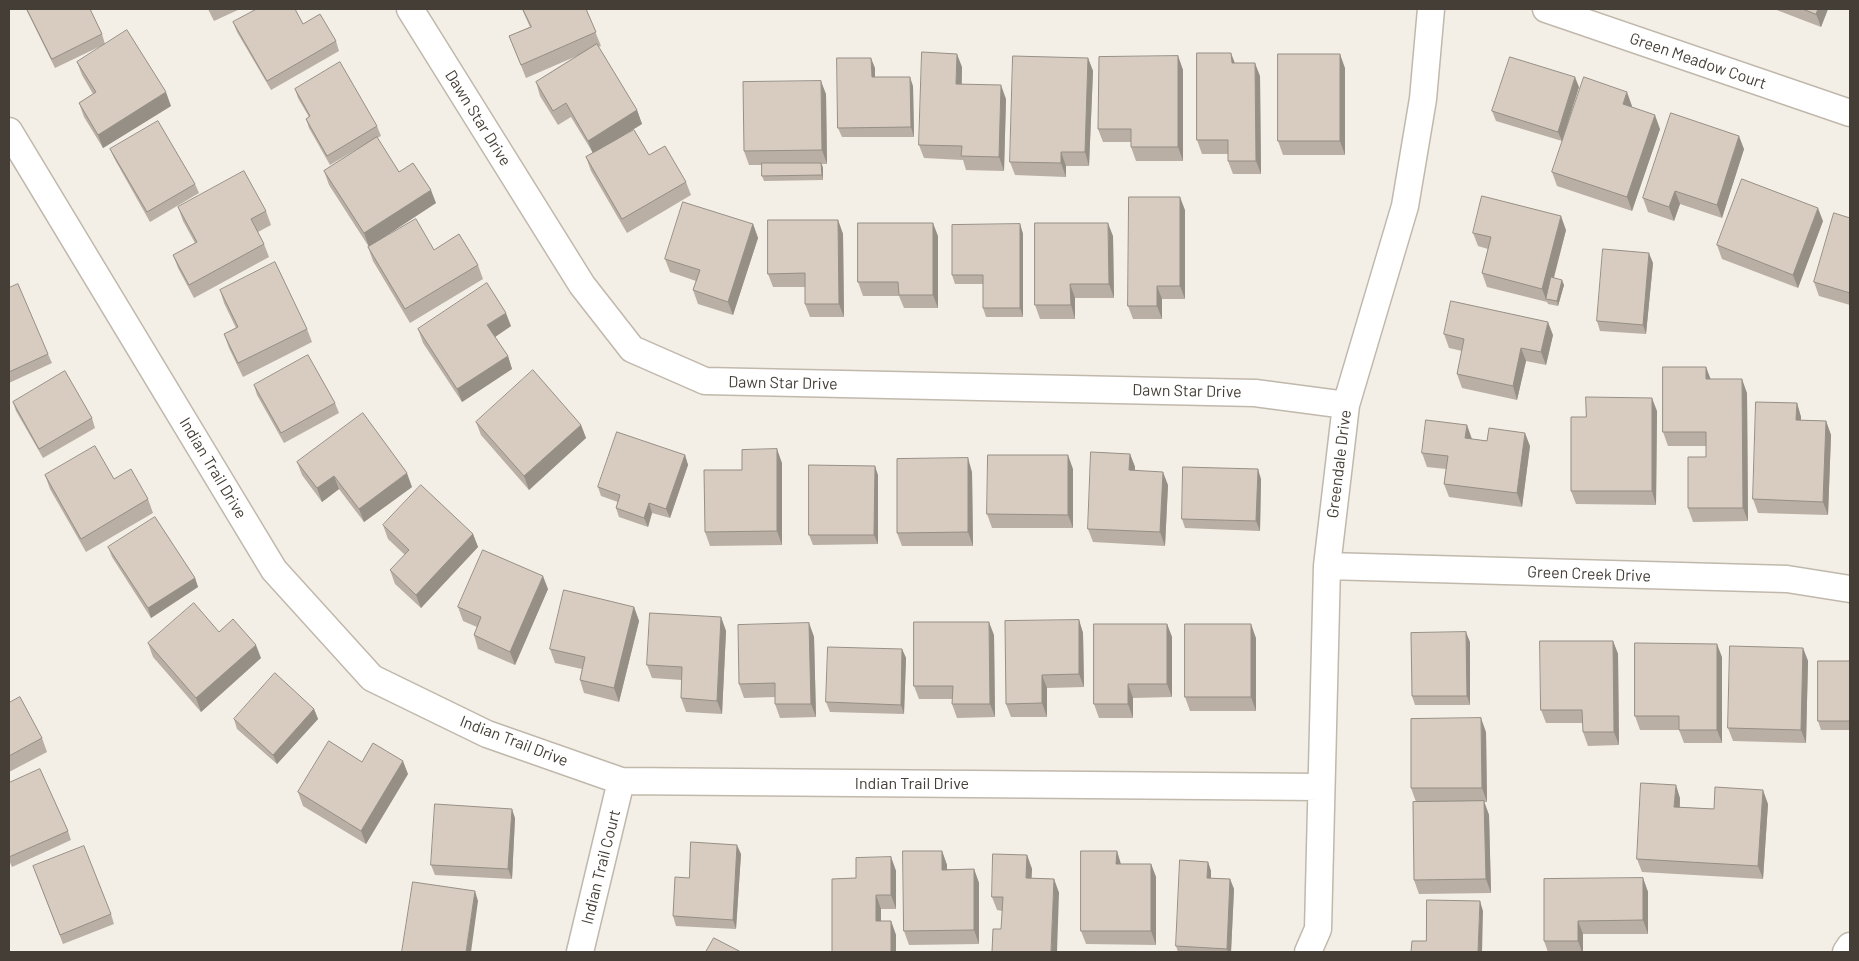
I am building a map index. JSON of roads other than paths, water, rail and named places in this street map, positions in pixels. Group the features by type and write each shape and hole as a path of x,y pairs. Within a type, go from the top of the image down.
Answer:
{"street":[{"name":"Dawn Star Drive","path":"410,9 582,285 632,350 705,381 1255,393 1346,405"},
{"name":"Greendale Drive","path":"1330,952 1313,941 1327,566 1346,405 1405,206 1423,99 1431,9"},
{"name":"Green Meadow Court","path":"1546,9 1850,113"},
{"name":"Indian Trail Drive","path":"9,132 274,570 372,678 487,734 621,781 1320,787"},
{"name":"Green Creek Drive","path":"1327,566 1787,580 1850,589"},
{"name":"Indian Trail Court","path":"580,952 621,781"},
{"path":"1846,952 1850,946"}]}
